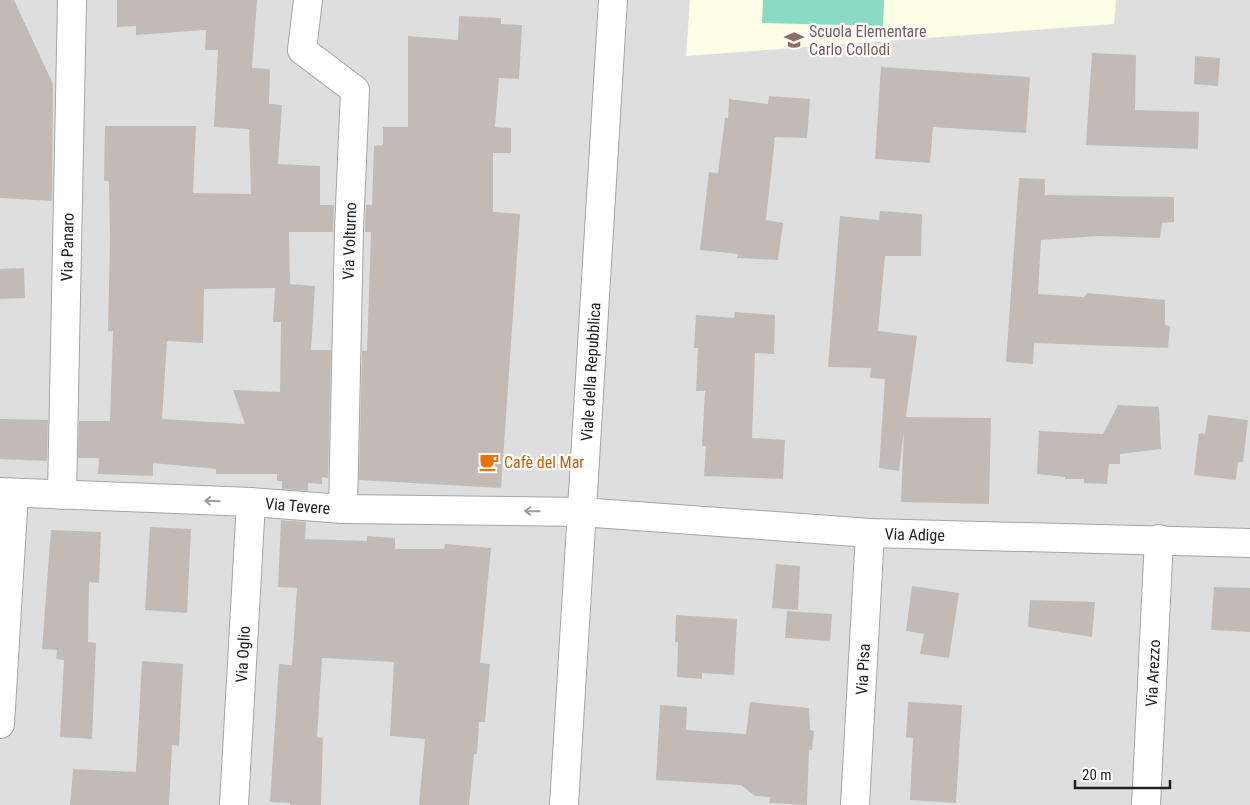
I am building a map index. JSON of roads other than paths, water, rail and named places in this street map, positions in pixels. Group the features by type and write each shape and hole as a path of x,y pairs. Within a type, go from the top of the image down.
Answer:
{"street":[{"name":"Via Panaro","path":"62,495 72,0"},
{"name":"Via Volturno","path":"308,0 302,50 355,90 347,288 343,509"},
{"name":"Viale della Repubblica","path":"564,805 580,512 613,0"},
{"name":"Via Tevere","path":"0,724 7,492 252,502 343,509 580,512"},
{"name":"Via Oglio","path":"234,805 252,502"},
{"name":"Via Adige","path":"580,512 870,533 1159,539 1250,543"},
{"name":"Via Pisa","path":"855,805 870,533"},
{"name":"Via Arezzo","path":"1146,805 1159,539"}],"place":[{"name":"Scuola Elementare Carlo Collodi","path":"794,40"},
{"name":"Cafè del Mar","path":"489,462"}]}
